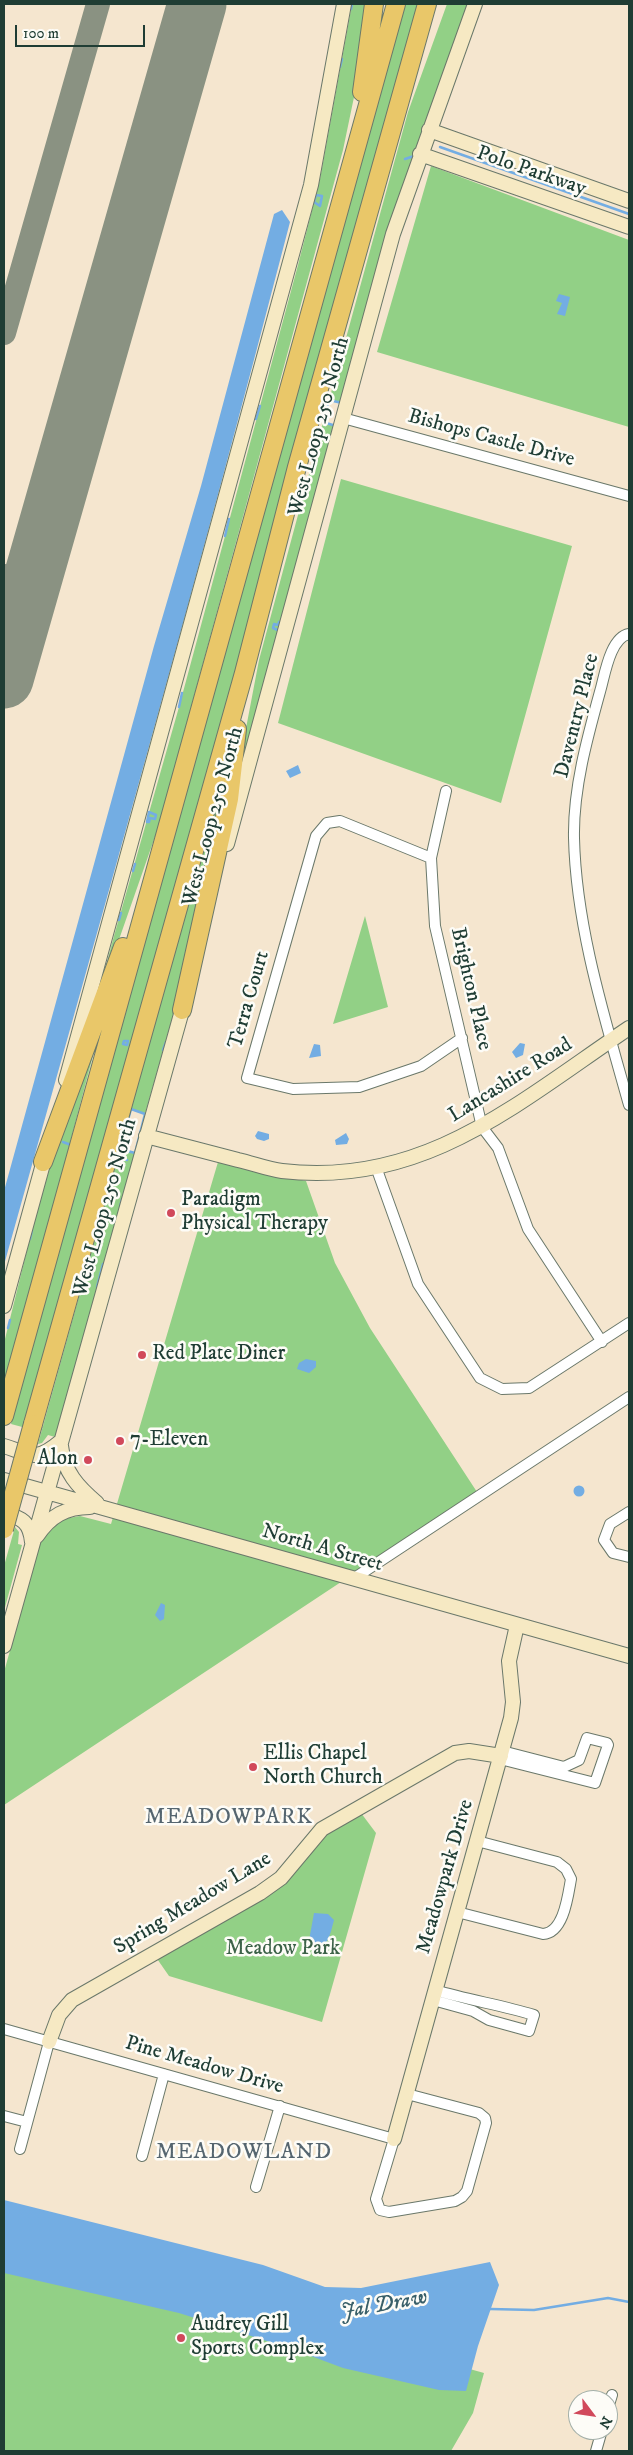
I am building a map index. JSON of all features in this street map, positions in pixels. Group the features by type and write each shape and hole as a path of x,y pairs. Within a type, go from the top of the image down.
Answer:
{"highway":[{"path":"354,154 356,127 374,4"},
{"path":"4,1416 396,4"},
{"path":"4,1529 244,673 297,467 427,4"},
{"path":"402,94 439,4"},
{"path":"182,1010 229,799 244,673"},
{"path":"44,1162 167,824"}],"main road":[{"path":"4,1306 311,185 344,4"},
{"name":"West Loop 250 North","path":"4,1646 182,1010 393,234 428,130 475,4"},
{"name":"Polo Parkway","path":"428,130 629,201"},
{"name":"Polo Parkway","path":"420,154 629,228"},
{"name":"Lancashire Road","path":"146,1136 281,1170 329,1173 376,1167 427,1153 482,1127 629,1028"},
{"path":"4,1446 32,1455 45,1455 60,1442"},
{"path":"60,1442 62,1460 70,1476 82,1490 102,1507"},
{"name":"North A Street","path":"4,1480 629,1656"},
{"path":"32,1542 44,1526 68,1509 102,1507"},
{"path":"4,1513 19,1517 31,1530 32,1542"},
{"name":"Meadowpark Drive","path":"394,2138 511,1718 513,1702 509,1661 517,1624"},
{"name":"Spring Meadow Lane","path":"49,2042 59,2015 72,2000 278,1880 322,1829 455,1753 469,1750 501,1755"}],"street":[{"name":"Bishops Castle Drive","path":"343,418 629,496"},
{"name":"Daventry Place","path":"628,634 610,653 582,760 574,836 580,908 611,1040 629,1105"},
{"name":"Brighton Place","path":"446,792 431,858 436,926 482,1127 498,1148 528,1229 602,1342"},
{"name":"Terra Court","path":"431,858 340,821 327,823 316,836 247,1078 293,1089 359,1087 421,1066 462,1038"},
{"path":"376,1167 418,1284 480,1378 502,1389 529,1388 629,1323"},
{"path":"353,1579 629,1397"},
{"path":"629,1512 610,1524 604,1540 613,1553 629,1557"},
{"path":"501,1755 564,1772 596,1783 608,1744 587,1738 579,1760 564,1772"},
{"path":"457,1912 543,1934 551,1932 559,1924 571,1879 564,1866 557,1862 477,1840"},
{"path":"434,1995 476,2007 489,2020 528,2031 534,2015 490,2002 476,2007"},
{"name":"Pine Meadow Drive","path":"4,2029 394,2138"},
{"path":"20,2148 49,2042"},
{"path":"142,2156 164,2074"},
{"path":"394,2138 376,2199 380,2210 389,2212 455,2200 462,2197 467,2191 486,2123 485,2118 479,2114 407,2094"},
{"path":"256,2187 280,2106"},
{"path":"4,2116 27,2122"}],"green space":[{"path":"352,4 369,4 359,73 343,150 158,828 108,971 105,969 179,707 320,179"},
{"path":"402,4 419,4 26,1428 11,1424 237,611"},
{"path":"447,4 469,4 394,211 342,403 329,400 408,112"},
{"path":"431,166 629,240 629,427 377,352"},
{"path":"323,422 336,426 257,717 235,786 259,660"},
{"path":"341,479 572,546 501,803 278,723"},
{"path":"219,794 224,795 189,959 145,1114 131,1109"},
{"path":"365,916 388,1007 333,1024"},
{"path":"100,1029 4,1393 4,1343 32,1230 62,1125"},
{"path":"120,1149 135,1153 55,1437 48,1435 42,1443 38,1444"},
{"path":"218,1162 306,1181 335,1263 370,1328 477,1492 4,1805 4,1672 41,1539 58,1522 69,1518 80,1516 111,1524"},
{"path":"15,1527 19,1532 18,1544 22,1545 4,1611 4,1566"},
{"name":"Meadow Park","path":"361,1813 376,1833 322,2022 169,1976 153,1953 279,1885 320,1830"},
{"name":"Audrey Gill Sports Complex","path":"4,2239 484,2373 473,2413 451,2451 4,2451"}],"water":[{"path":"282,210 290,222 256,353 150,744 4,1265 4,1191 154,646 201,486 274,214"},
{"path":"559,294 570,297 565,316 557,314 562,303 556,301"},
{"path":"298,765 301,773 290,778 286,771"},
{"path":"520,1043 525,1044 523,1055 516,1058 512,1052"},
{"path":"314,1044 320,1045 321,1056 309,1058"},
{"path":"258,1131 269,1134 269,1139 264,1141 257,1139 255,1136"},
{"path":"346,1133 349,1139 347,1144 336,1145 335,1140"},
{"path":"306,1359 316,1361 316,1367 309,1373 297,1369 299,1363"},
{"path":"579,1485 585,1491 579,1497 573,1491"},
{"path":"161,1603 165,1605 164,1619 160,1621 155,1615"},
{"path":"314,1913 328,1914 334,1920 327,1942 320,1947 314,1948 308,1946"},
{"path":"4,2200 263,2265 325,2287 361,2288 490,2262 499,2285 478,2346 466,2391 439,2390 343,2368 295,2350 179,2313 4,2273"}],"waterway":[{"path":"351,9 352,4"},
{"path":"340,67 342,59"},
{"path":"440,147 629,214"},
{"path":"405,159 414,156"},
{"path":"316,195 322,196 320,206 314,202 316,195"},
{"path":"329,400 342,403 336,426 323,422 329,400"},
{"path":"256,419 260,406"},
{"path":"225,536 229,519"},
{"path":"279,622 282,623 280,631 273,628 274,624 278,625 279,622"},
{"path":"179,707 182,693"},
{"path":"149,812 156,815 155,819 150,818 149,822 147,822 149,812"},
{"path":"133,871 135,864"},
{"path":"119,920 121,913"},
{"path":"124,1041 128,1041 127,1045 123,1044 124,1041"},
{"path":"163,1050 166,1042"},
{"path":"131,1109 145,1114 135,1153 120,1149 131,1109"},
{"path":"63,1142 71,1145"},
{"path":"117,1158 127,1160"},
{"path":"120,1207 122,1199"},
{"path":"30,1239 32,1230"},
{"path":"97,1287 103,1264"},
{"path":"8,1328 10,1320"},
{"name":"Jal Draw","path":"490,2309 534,2310 608,2298 629,2302"}],"taxiway":[{"path":"4,333 98,4"},
{"path":"5,576 14,582 20,591 23,601 23,612"},
{"path":"4,632 14,625 23,612"},
{"path":"4,662 7,669"}],"runway":[{"path":"4,679 197,4"}],"place":[{"name":"Paradigm Physical Therapy","path":"171,1213"},
{"name":"Red Plate Diner","path":"142,1355"},
{"name":"7-Eleven","path":"120,1441"},
{"name":"Alon","path":"88,1460"},
{"name":"Ellis Chapel North Church","path":"253,1767"},
{"name":"Audrey Gill Sports Complex","path":"181,2338"}],"district":[{"name":"MEADOWPARK","path":"229,1818"},
{"name":"MEADOWLAND","path":"244,2153"}]}
